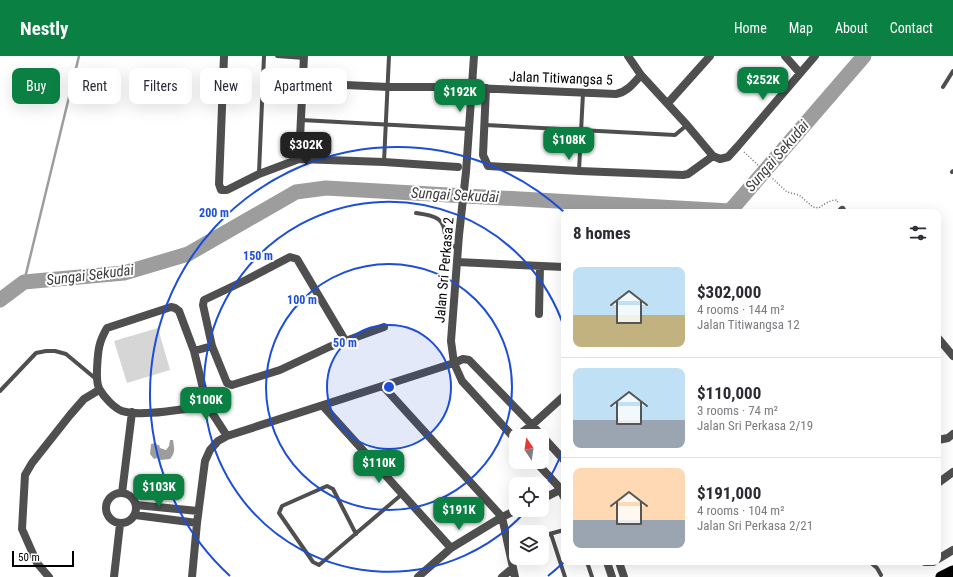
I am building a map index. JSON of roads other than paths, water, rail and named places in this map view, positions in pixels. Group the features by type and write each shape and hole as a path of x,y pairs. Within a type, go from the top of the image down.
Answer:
{"highway":[{"path":"940,577 953,571"}],"street":[{"path":"224,56 219,184 221,190 227,190 258,174 299,159 384,162 458,167"},
{"name":"Jalan Sri Perkasa 2","path":"474,56 466,172 456,262 451,341 454,363 462,381 509,431"},
{"path":"628,56 642,75 687,124 713,156 720,159 728,157 815,56"},
{"path":"668,103 710,56"},
{"path":"785,56 800,73"},
{"path":"304,57 304,68"},
{"name":"Jalan Titiwangsa 5","path":"472,88 616,94 628,89 642,75"},
{"path":"347,85 388,87 457,86"},
{"path":"486,88 483,155 488,166 683,175 688,174 713,156"},
{"path":"299,159 302,104"},
{"path":"345,340 297,260 290,257 204,300 202,304 212,346 227,383 232,385 280,370 345,340 384,327"},
{"path":"456,262 561,267"},
{"path":"539,314 540,266"},
{"path":"207,405 187,409 132,412 121,410 110,402 99,390 97,379 98,354 101,339 107,328 171,307 179,311 194,351 207,405 227,436"},
{"path":"941,342 953,356"},
{"path":"194,351 212,346"},
{"path":"192,577 198,511 205,461 210,450 218,441 227,436 323,406 463,359 469,360 561,457"},
{"path":"383,386 502,516 515,577"},
{"path":"49,577 37,563 22,529 25,474 32,463 84,399 99,390"},
{"path":"527,429 561,399"},
{"path":"323,406 401,495 451,548"},
{"path":"122,493 132,412"},
{"path":"941,439 948,438 953,434"},
{"path":"542,469 561,490 549,496"},
{"path":"941,481 953,472"},
{"path":"122,493 131,496 136,505 135,514 129,522 120,524 110,520 105,510 111,496 122,493"},
{"path":"136,505 198,511"},
{"path":"418,577 451,548 509,513"},
{"path":"135,514 197,523"},
{"path":"114,577 120,524"},
{"path":"941,557 953,550"},
{"path":"608,565 612,577"},
{"path":"620,565 624,577"},
{"path":"502,577 513,568"}],"lane":[{"path":"258,174 264,56"},
{"path":"277,56 304,57"},
{"path":"384,162 390,56"},
{"path":"943,87 953,71"},
{"path":"579,171 583,92"},
{"path":"301,120 469,129"},
{"path":"485,125 675,135 687,124"},
{"path":"416,213 439,219 442,223 448,243 458,248"},
{"path":"0,391 36,353 46,351 55,351 66,354 97,379"},
{"path":"356,534 333,490 327,486 282,506 279,513 313,562 319,565 356,534 401,495"},
{"path":"561,531 551,534 561,563"},
{"path":"562,565 566,577"},
{"path":"588,565 592,577"},
{"path":"874,565 881,575"}],"waterway":[{"path":"24,282 79,56"},
{"name":"Sungai Sekudai","path":"732,209 864,56"},
{"name":"Sungai Sekudai","path":"0,300 24,282 124,273 188,254 296,192 326,188 695,209"}]}
